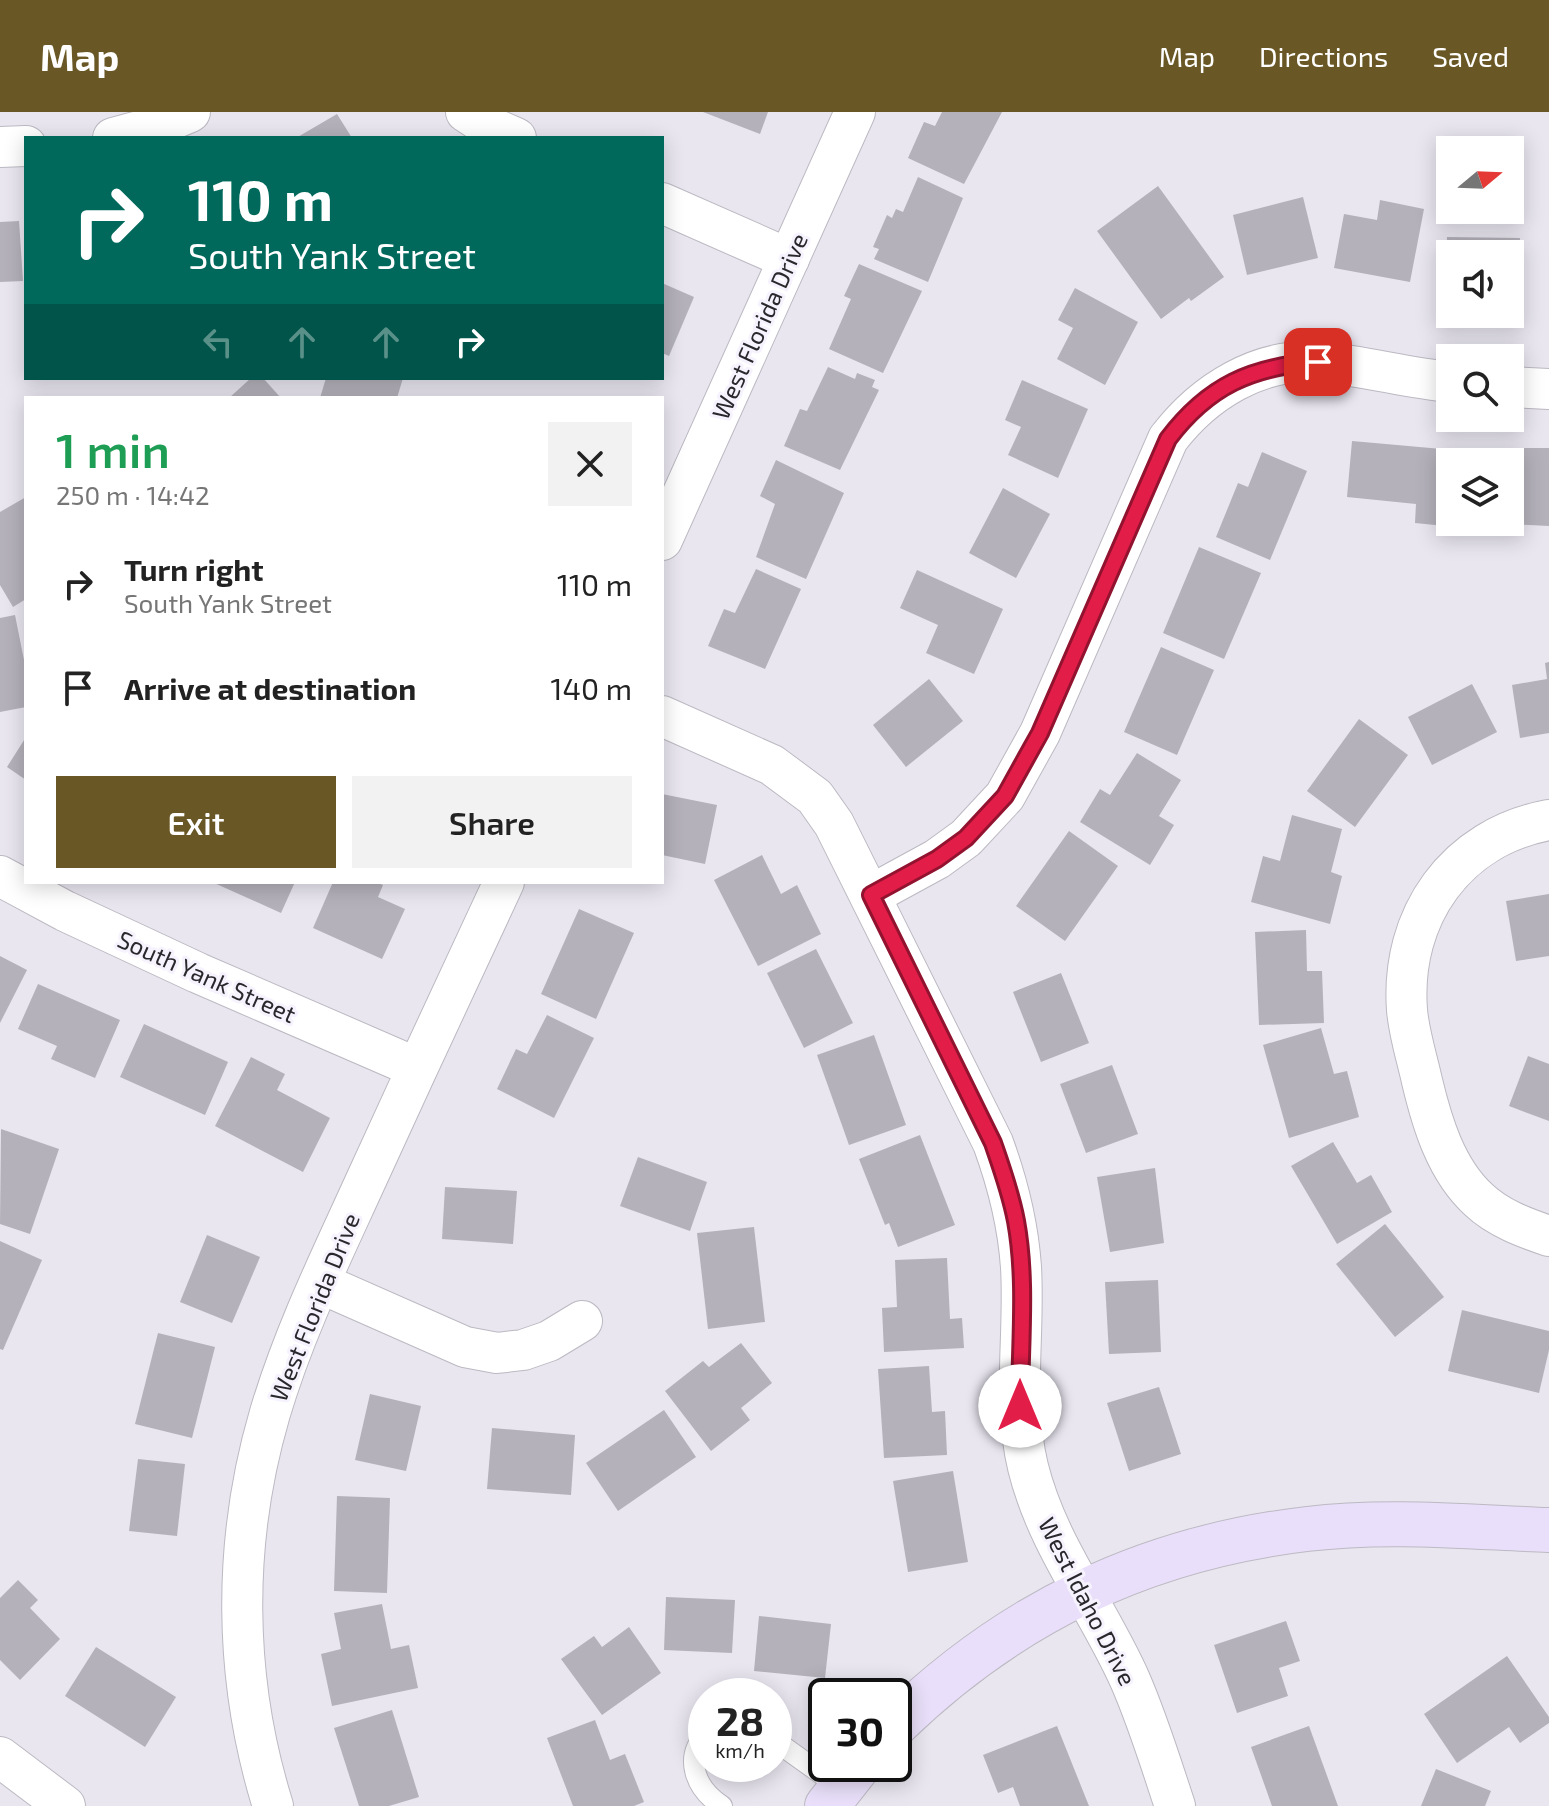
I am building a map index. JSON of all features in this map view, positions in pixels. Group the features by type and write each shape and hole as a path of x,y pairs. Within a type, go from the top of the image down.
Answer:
{"street":[{"path":"120,136 154,127 190,112"},
{"path":"466,112 512,136"},
{"name":"West Florida Drive","path":"664,536 855,112"},
{"path":"0,147 24,146"},
{"path":"664,204 789,259"},
{"path":"871,895 937,859 966,838 1005,796 1040,733 1168,439 1204,399 1246,375 1292,364 1318,362 1436,380"},
{"path":"1524,388 1549,389"},
{"name":"West Idaho Drive","path":"664,717 772,765 815,797 834,824 871,895 993,1143 1008,1184 1021,1268 1020,1406 1028,1467 1040,1507 1060,1554 1084,1592 1130,1680 1175,1806"},
{"path":"1549,820 1508,831 1480,846 1456,866 1420,917 1407,983 1407,1012 1414,1045 1426,1096 1446,1156 1479,1201 1504,1217 1549,1236"},
{"name":"South Yank Street","path":"0,876 65,911 198,973 417,1068"},
{"name":"West Florida Drive","path":"273,1806 261,1769 245,1683 241,1584 245,1534 270,1414 320,1283 503,884"},
{"path":"320,1283 465,1347 497,1353 523,1350 549,1341 582,1321"},
{"path":"912,1709 983,1649 1015,1628 1084,1592 1180,1554 1309,1528 1401,1525 1549,1530"},
{"path":"0,1757 65,1806"}],"lane":[{"path":"792,1752 843,1786"},
{"path":"698,1782 722,1806"}],"building":[{"path":"703,112 768,112 760,134"},
{"path":"942,112 1002,112 964,184 908,158 924,122 935,126"},
{"path":"337,114 351,136 299,136"},
{"path":"918,177 963,198 928,282 874,259 879,249 873,247 887,215 892,218 896,209 903,212"},
{"path":"1158,186 1224,277 1161,319 1097,231"},
{"path":"1303,197 1318,258 1247,275 1233,215"},
{"path":"1380,200 1424,209 1410,282 1334,268 1344,214 1377,220"},
{"path":"19,221 23,281 0,282 0,222"},
{"path":"1447,237 1520,238 1520,240 1447,240"},
{"path":"859,264 922,291 883,373 829,349 851,299 844,296"},
{"path":"664,284 694,297 669,356 664,354"},
{"path":"1075,288 1138,322 1105,385 1057,359 1073,328 1058,320"},
{"path":"828,367 855,379 857,373 875,380 872,387 879,390 840,470 784,446 800,409 807,411"},
{"path":"249,380 265,380 279,396 231,396"},
{"path":"325,380 402,380 398,396 321,396"},
{"path":"1022,380 1088,409 1058,478 1008,455 1021,427 1005,420"},
{"path":"1352,441 1436,448 1436,525 1415,523 1416,504 1347,497"},
{"path":"1524,448 1549,448 1549,526 1524,525"},
{"path":"1262,452 1307,471 1270,560 1216,537 1238,483 1248,487"},
{"path":"776,460 844,493 806,579 756,557 775,504 760,496"},
{"path":"1003,488 1050,514 1016,578 969,553"},
{"path":"24,498 24,600 13,607 0,585 0,512"},
{"path":"1199,547 1261,573 1224,659 1163,633"},
{"path":"756,569 801,589 765,669 708,646 724,609 735,613"},
{"path":"917,570 1003,609 974,674 926,653 938,625 900,608"},
{"path":"15,615 24,660 24,707 0,712 0,618"},
{"path":"1161,647 1214,670 1177,755 1124,732"},
{"path":"1549,662 1549,733 1520,738 1512,685 1547,679 1545,663"},
{"path":"929,679 963,721 906,767 873,725"},
{"path":"1472,684 1497,732 1432,765 1408,717"},
{"path":"1359,719 1408,755 1355,827 1307,791"},
{"path":"24,740 24,779 7,767"},
{"path":"1137,753 1181,780 1159,816 1174,825 1150,865 1080,822 1100,789 1110,795"},
{"path":"664,794 717,805 705,864 664,855"},
{"path":"1292,815 1342,829 1331,872 1342,876 1330,924 1251,902 1263,856 1280,861"},
{"path":"1069,831 1118,866 1065,941 1016,906"},
{"path":"762,855 781,894 797,885 821,934 758,966 714,880"},
{"path":"216,884 294,884 281,913"},
{"path":"332,884 380,884 383,885 378,897 405,909 382,959 313,928"},
{"path":"1549,894 1549,956 1516,961 1506,901"},
{"path":"579,909 634,933 596,1019 541,994"},
{"path":"1306,930 1307,971 1322,971 1324,1023 1259,1025 1255,932"},
{"path":"816,949 853,1023 804,1048 767,973"},
{"path":"0,956 27,970 0,1023"},
{"path":"1061,973 1089,1043 1041,1062 1013,992"},
{"path":"38,984 120,1020 95,1078 51,1059 57,1046 18,1029"},
{"path":"547,1015 594,1038 554,1118 497,1089 516,1049 527,1054"},
{"path":"144,1024 228,1062 205,1115 120,1077"},
{"path":"1321,1028 1334,1074 1347,1071 1359,1117 1289,1138 1263,1045"},
{"path":"874,1035 906,1125 849,1145 817,1055"},
{"path":"1528,1056 1549,1064 1549,1121 1509,1106"},
{"path":"251,1057 285,1074 277,1090 330,1118 303,1172 215,1126"},
{"path":"1112,1065 1138,1134 1086,1153 1060,1084"},
{"path":"1,1129 59,1149 30,1234 0,1224"},
{"path":"920,1135 955,1225 898,1247 889,1223 885,1225 859,1159"},
{"path":"1333,1142 1357,1183 1371,1175 1392,1212 1337,1244 1291,1166"},
{"path":"638,1157 707,1182 690,1231 620,1206"},
{"path":"1155,1168 1164,1243 1110,1252 1097,1177"},
{"path":"445,1187 517,1191 513,1244 442,1239"},
{"path":"1385,1224 1444,1297 1395,1337 1336,1264"},
{"path":"754,1227 765,1322 708,1329 697,1233"},
{"path":"207,1235 260,1257 232,1323 180,1302"},
{"path":"0,1241 42,1260 3,1350 0,1349"},
{"path":"947,1258 950,1319 962,1318 964,1348 884,1352 882,1308 897,1307 895,1260"},
{"path":"1158,1280 1161,1352 1109,1354 1105,1282"},
{"path":"1462,1310 1549,1331 1549,1350 1539,1393 1448,1371"},
{"path":"158,1333 215,1347 192,1438 135,1424"},
{"path":"741,1343 772,1383 741,1408 750,1420 711,1451 665,1391 703,1361 709,1367"},
{"path":"929,1366 932,1412 945,1411 947,1455 884,1458 878,1369"},
{"path":"1159,1387 1181,1454 1129,1471 1107,1403"},
{"path":"370,1394 421,1406 406,1471 355,1460"},
{"path":"664,1410 696,1457 618,1511 586,1463"},
{"path":"492,1428 575,1435 571,1495 487,1489"},
{"path":"138,1459 185,1464 177,1536 129,1531"},
{"path":"953,1471 968,1562 908,1572 893,1481"},
{"path":"337,1496 390,1498 387,1593 334,1591"},
{"path":"18,1580 38,1600 30,1608 60,1639 20,1680 0,1660 0,1598"},
{"path":"666,1597 735,1600 732,1653 664,1650"},
{"path":"382,1604 391,1649 409,1645 418,1688 332,1706 321,1654 341,1649 334,1613"},
{"path":"759,1616 831,1624 825,1678 754,1671"},
{"path":"1286,1621 1300,1661 1279,1668 1288,1696 1237,1713 1214,1645"},
{"path":"629,1627 661,1673 602,1715 561,1659 594,1636 602,1647"},
{"path":"96,1647 176,1697 145,1747 65,1696"},
{"path":"1507,1656 1549,1717 1549,1723 1520,1743 1509,1727 1457,1763 1424,1714"},
{"path":"392,1710 419,1797 389,1806 359,1806 334,1728"},
{"path":"595,1720 610,1760 625,1754 644,1802 634,1806 573,1806 547,1738"},
{"path":"1057,1726 1089,1806 1020,1806 1013,1787 998,1793 983,1755"},
{"path":"1309,1726 1338,1806 1272,1806 1251,1747"},
{"path":"1436,1769 1491,1791 1485,1806 1421,1806"}],"route":[{"path":"1020,1406 1021,1268 1008,1184 993,1143 871,895 937,859 966,838 1005,796 1040,733 1168,439 1185,417 1204,399 1246,375 1270,367 1318,362"}]}
